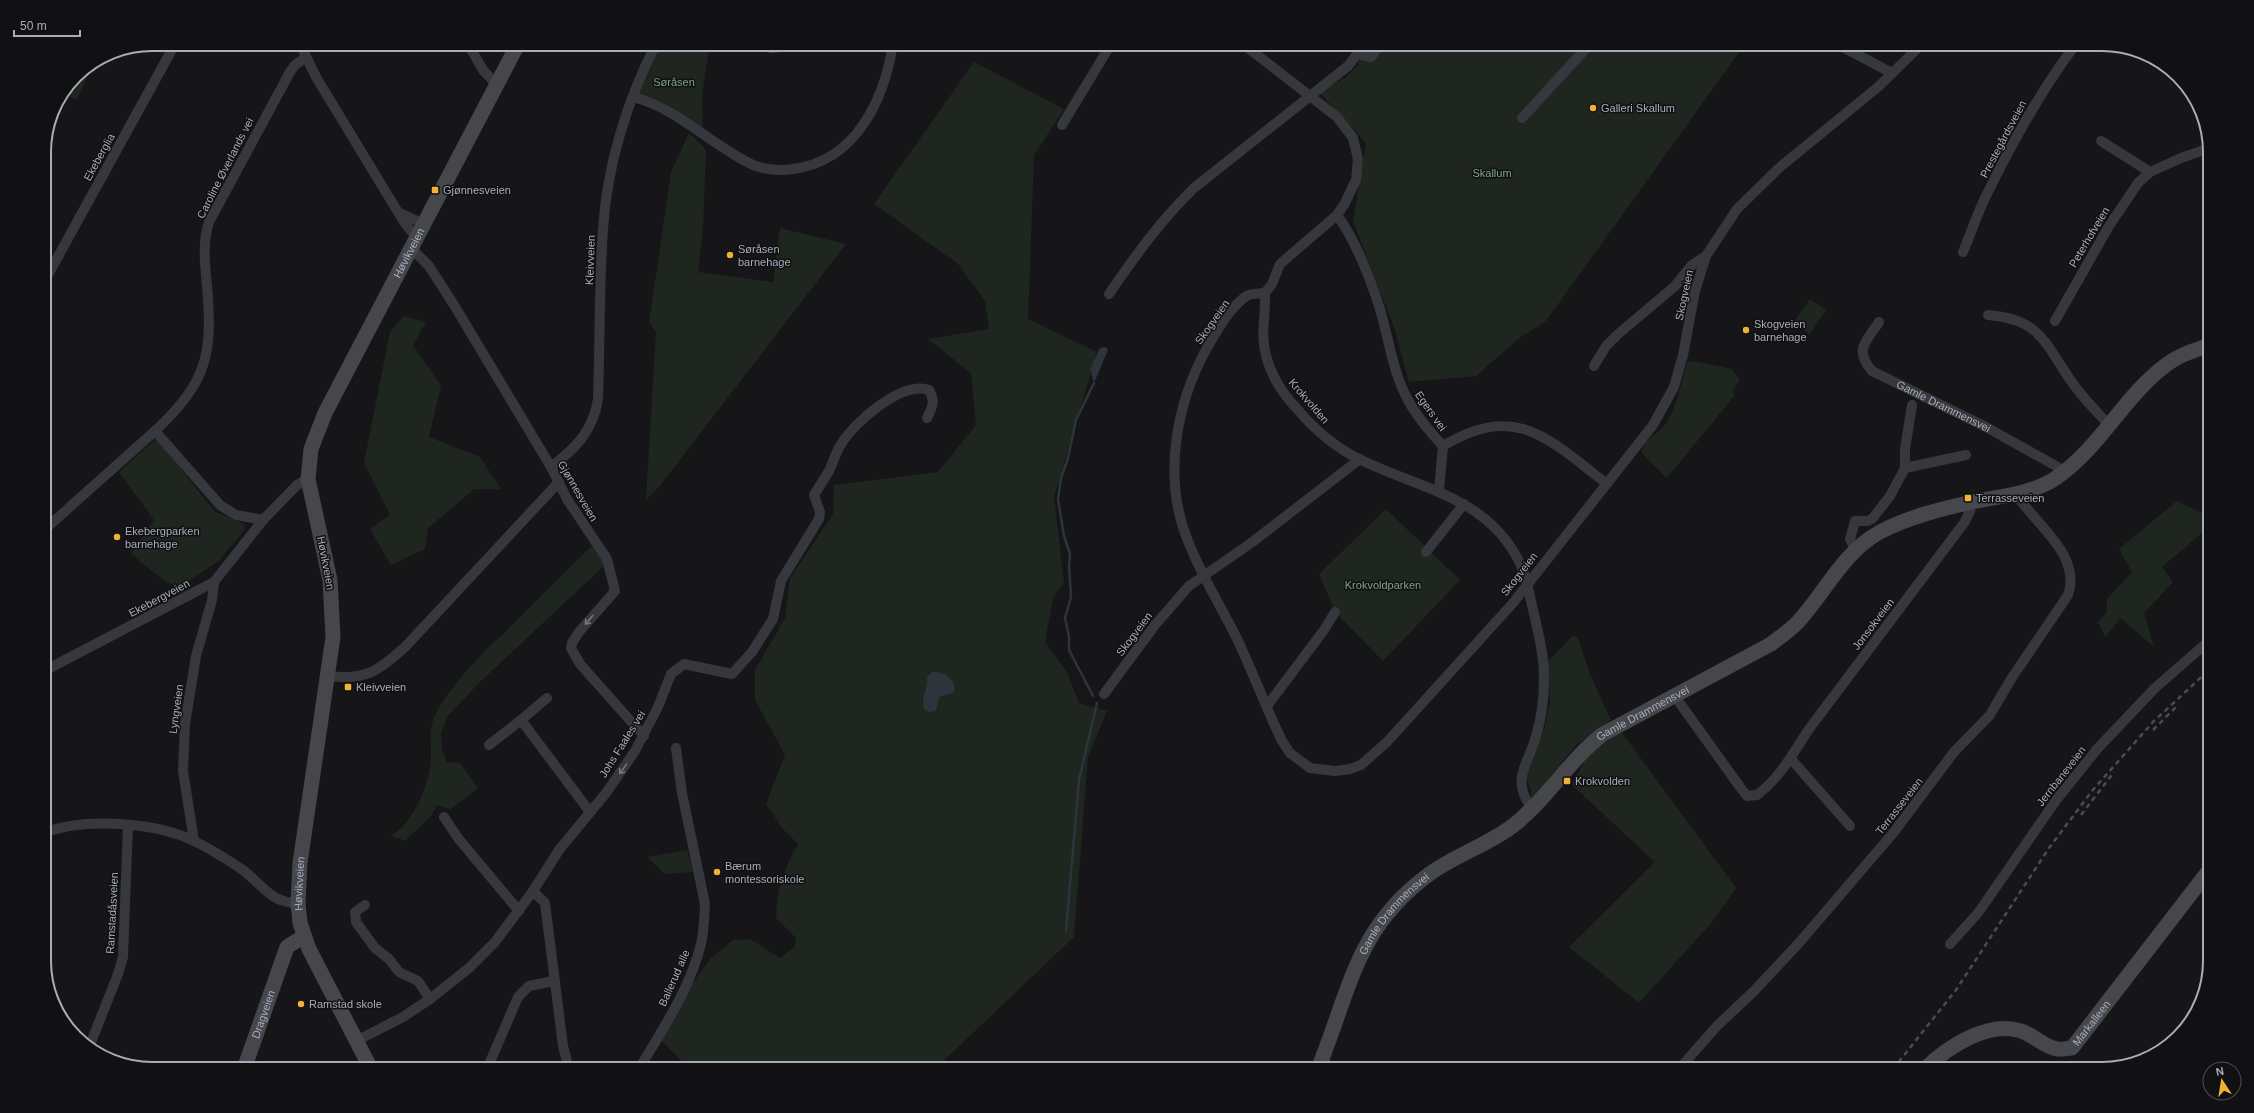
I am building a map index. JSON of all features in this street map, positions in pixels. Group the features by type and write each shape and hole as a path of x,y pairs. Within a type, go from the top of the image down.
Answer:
{"main road":[{"name":"Høvikveien","path":"366,1062 307,942 298,903 300,863 329,676 333,637 332,595 308,479 311,449 325,413 514,51"},
{"name":"Gamle Drammensvei","path":"1320,1062 1357,963 1369,938 1386,913 1407,891 1429,874 1499,834 1532,809 1572,761 1592,742 1617,726 1771,644 1797,623 1855,550 1868,540 1892,526 1940,510 1972,502 2016,494 2045,484 2065,471 2109,425 2146,382 2167,364 2203,348"},
{"name":"Markalleen","path":"1935,1062 1964,1042 1984,1033 2002,1028 2021,1031 2057,1049 2072,1048 2203,878"},
{"name":"Dragveien","path":"246,1062 287,947 307,942"}],"street":[{"name":"Ekeberglia","path":"51,269 172,51"},
{"path":"303,51 363,156 400,213 421,229"},
{"path":"472,51 483,70 496,85"},
{"name":"Kleivveien","path":"551,467 570,453 588,431 596,411 600,343 603,228 616,154 633,97 645,65 652,51"},
{"path":"633,97 663,110 733,155 753,165 771,169 802,168 828,158 839,150 866,122 882,93 891,51"},
{"path":"1062,125 1107,51"},
{"path":"1252,51 1337,116 1348,129 1357,150 1356,180 1352,192 1337,215 1280,264 1272,284 1265,293"},
{"path":"1109,294 1142,246 1177,204 1194,188 1348,66 1357,51"},
{"path":"1361,51 1371,57 1376,51"},
{"path":"1522,118 1584,51"},
{"path":"1850,51 1892,73"},
{"name":"Skogveien","path":"1265,293 1245,297 1219,328 1203,354 1188,388 1180,418 1175,461 1177,496 1187,540 1237,639 1282,741 1290,753 1310,768 1323,770 1350,770 1361,765 1387,742 1513,603 1527,583 1654,425 1674,387 1683,355 1695,291 1706,256 1729,220 1754,191 1892,73 1915,51"},
{"name":"Prestegårdsveien","path":"1963,252 1986,196 2020,132 2043,91 2071,51"},
{"name":"Caroline Øverlands vei","path":"51,524 155,431 175,412 190,392 202,367 208,348 208,303 204,244 209,222 290,72 306,57"},
{"path":"2101,141 2150,172"},
{"name":"Peterhofveien","path":"2055,320 2126,198 2150,172 2180,158 2203,150"},
{"name":"Egers vei","path":"1337,215 1345,226 1361,259 1379,307 1398,379 1418,417 1443,446 1477,429 1496,426 1517,426 1532,430 1547,438 1607,484"},
{"name":"Gjønnesveien","path":"411,248 429,266 442,286 551,467 567,499 607,560 611,570 615,590 579,632 571,648 575,659 644,736"},
{"name":"Skogveien","path":"1594,366 1606,346 1617,334 1675,286 1692,265 1706,256"},
{"name":"Krokvolden","path":"1265,293 1263,340 1266,357 1277,383 1289,401 1317,431 1360,459 1390,473 1439,490 1481,514 1497,530 1518,559 1527,583 1541,648 1544,676 1540,722 1536,738 1525,762 1520,780 1522,790 1532,809"},
{"path":"1988,315 2006,316 2036,331 2046,341 2074,385 2109,425"},
{"name":"Gamle Drammensvei","path":"1879,322 1862,348 1862,355 1872,371 1986,427 2065,471"},
{"name":"Johs Faales vei","path":"356,1041 403,1017 430,999 469,968 496,942 533,891 559,850 606,793 644,736 658,708 671,674 684,664 732,674 752,652 773,619 781,581 819,519 820,512 814,495 829,470 840,445 850,432 876,407 917,387 929,390 932,395 933,406 926,418"},
{"path":"1855,550 1850,539 1855,521 1868,521 1874,518 1890,496 1905,468 1905,449 1912,404"},
{"path":"155,431 220,505 236,515 263,520 297,484 308,479"},
{"path":"1439,490 1443,446"},
{"path":"1905,468 1966,455"},
{"path":"1204,576 1251,543 1360,459"},
{"path":"329,676 354,678 374,672 384,666 406,646 559,482"},
{"name":"Terrasseveien","path":"1685,1062 1717,1026 1754,991 1799,942 1894,832 1954,752 1990,715 2011,679 2068,595 2072,584 2071,574 2064,556 2016,494"},
{"name":"Jonsokveien","path":"1674,695 1705,742 1747,796 1757,796 1791,759 1809,729 1964,523 1970,511 1972,502"},
{"path":"1426,552 1464,504"},
{"name":"Ekebergveien","path":"51,667 214,582 263,520"},
{"name":"Skogveien","path":"1104,694 1156,624 1189,586 1204,576"},
{"name":"Lyngveien","path":"194,841 183,771 185,724 196,656 212,600 214,582"},
{"path":"1267,706 1324,630 1335,612"},
{"name":"Jernbaneveien","path":"1950,944 1978,913 2057,799 2098,748 2155,688 2203,646"},
{"path":"489,745 548,698"},
{"path":"521,720 590,812"},
{"name":"Ballerud alle","path":"644,1062 684,990 694,968 701,943 704,921 705,904 682,793 676,748"},
{"path":"1791,759 1850,826"},
{"path":"444,817 458,838 519,911"},
{"path":"51,831 76,825 109,823 156,829 194,841 241,868 275,898 284,903 298,903"},
{"name":"Ramstadåsveien","path":"91,1042 118,974 123,957 128,825"},
{"path":"533,891 545,903 563,1046 567,1062"},
{"path":"365,905 355,912 356,922 375,948 389,959 399,972 418,981 430,999"},
{"path":"490,1062 518,997 529,986 554,981"}],"green space":[{"name":"Søråsen","path":"655,51 709,51 702,95 703,135 634,95"},
{"name":"Skallum","path":"1362,51 1740,51 1546,321 1518,339 1476,376 1409,382 1395,330 1353,221 1366,143 1319,92 1346,77 1358,65"},
{"path":"974,62 1064,109 1034,155 1028,319 1097,352 1054,497 1064,583 1053,598 1045,642 1067,672 1079,703 1107,711 1088,757 1074,937 942,1062 682,1062 658,1037 668,1018 710,959 733,940 750,939 780,958 795,946 796,938 776,918 776,908 785,870 798,844 782,828 766,804 785,755 755,700 755,670 785,618 790,578 833,514 834,485 938,472 976,425 971,373 928,339 989,329 985,301 958,264 874,204"},
{"path":"88,74 77,100 68,96"},
{"path":"689,133 706,150 703,227 698,272 773,282 780,228 846,244 659,487 646,500 656,332 649,323 671,172"},
{"path":"1810,299 1826,310 1810,334 1793,323"},
{"path":"403,316 426,322 413,345 441,386 429,437 480,457 501,489 474,489 428,528 425,549 391,565 370,529 390,515 364,463 390,332"},
{"path":"1693,361 1732,369 1740,380 1732,392 1735,395 1667,478 1646,458 1642,452 1648,440 1660,431 1672,413 1687,362"},
{"path":"157,438 214,511 244,524 245,529 220,560 179,587 165,581 131,554 154,520 119,472"},
{"path":"2177,501 2203,514 2203,532 2162,567 2173,582 2144,613 2154,647 2121,618 2105,637 2098,622 2107,612 2107,599 2132,572 2119,549"},
{"name":"Krokvoldparken","path":"1386,509 1460,580 1383,661 1335,612 1319,574"},
{"path":"593,545 606,564 480,682 448,716 441,733 442,750 447,762 460,763 478,788 450,810 437,805 431,816 405,841 391,836 399,830 412,815 417,806 428,777 430,767 433,720 451,689 479,658"},
{"path":"1573,636 1578,637 1589,672 1611,720 1576,745 1550,777 1532,809 1531,790 1526,778 1528,767 1545,726 1550,701 1548,661"},
{"path":"1617,726 1736,888 1712,922 1639,1003 1569,947 1655,862 1572,785 1587,756"},
{"path":"687,850 693,872 664,874 648,857"}],"shaded area":[{"path":"1106,347 1108,350 1094,383 1090,369 1100,348"},
{"path":"932,672 944,674 950,678 955,688 953,693 939,697 936,711 929,712 925,710 923,702 927,685 927,677"}],"waterway":[{"path":"1093,696 1069,650 1069,636 1065,618 1071,597 1069,566 1070,554 1064,536 1058,499 1061,478 1068,458 1076,420 1094,383"},
{"path":"1066,931 1079,780 1097,703"}],"railway":[{"path":"1899,1062 1956,990 2049,848 2092,791 2153,722 2203,676"},
{"path":"2153,730 2176,707"},
{"path":"2081,815 2114,772"}],"place":[{"name":"Galleri Skallum","path":"1593,108"},
{"name":"Gjønnesveien","path":"435,190"},
{"name":"Søråsen barnehage","path":"730,255"},
{"name":"Skogveien barnehage","path":"1746,330"},
{"name":"Terrasseveien","path":"1968,498"},
{"name":"Ekebergparken barnehage","path":"117,537"},
{"name":"Kleivveien","path":"348,687"},
{"name":"Krokvolden","path":"1567,781"},
{"name":"Bærum montessoriskole","path":"717,872"},
{"name":"Ramstad skole","path":"301,1004"}]}
